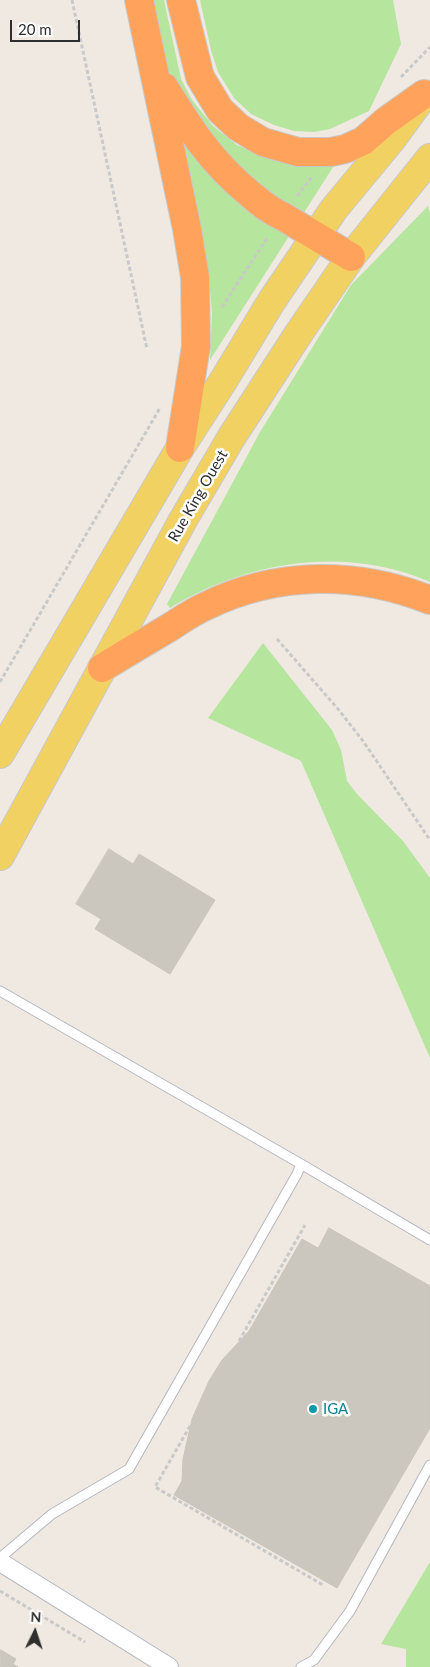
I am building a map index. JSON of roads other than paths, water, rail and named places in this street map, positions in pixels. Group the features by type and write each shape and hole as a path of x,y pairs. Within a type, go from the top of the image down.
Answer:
{"highway":[{"path":"139,0 195,277 196,346 180,448"},
{"path":"182,0 200,77 220,110 238,127 263,142 298,152 330,152 345,148 389,130 427,91"},
{"path":"150,56 164,86 189,127 206,151 238,184 271,211 351,257"},
{"path":"102,668 206,605 266,584 305,579 345,579 390,587 430,600"}],"main road":[{"path":"0,754 180,448 271,302 389,130"},
{"name":"Rue King Ouest","path":"0,856 183,520 226,446 298,333 351,257 430,158"}],"street":[{"path":"0,1562 169,1667"}],"lane":[{"path":"0,991 430,1240"},
{"path":"0,1558 52,1514 130,1469 301,1164"},
{"path":"301,1667 314,1660 350,1611 430,1465"}],"place":[{"name":"IGA","path":"313,1409"}]}
